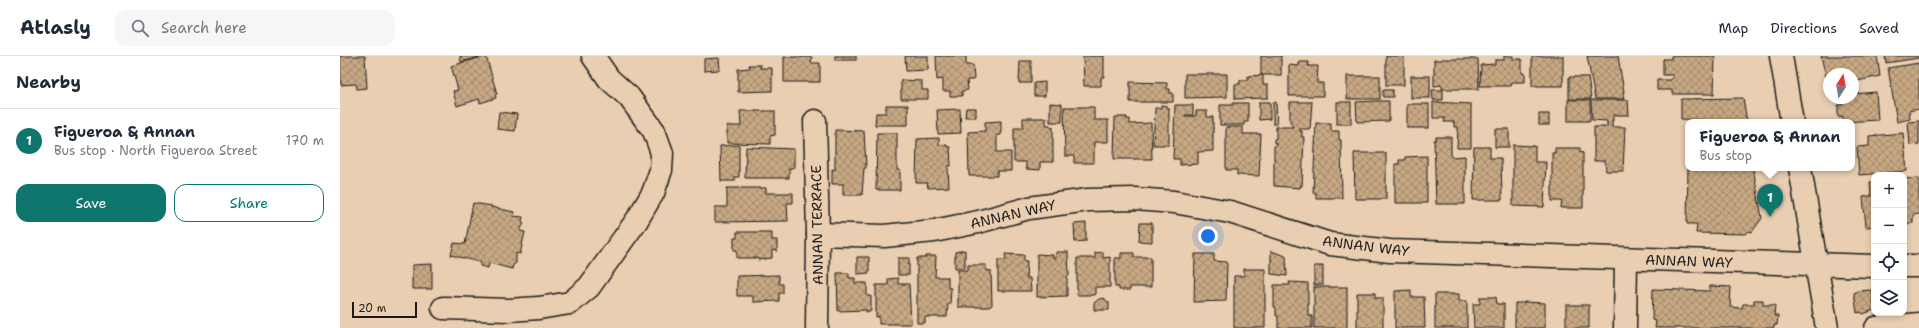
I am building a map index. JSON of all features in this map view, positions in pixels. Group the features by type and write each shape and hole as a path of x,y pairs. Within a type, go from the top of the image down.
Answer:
{"street":[{"path":"443,308 508,310 539,308 570,303 589,287 637,220 655,187 661,170 662,153 654,132 629,97 609,79 593,56"},
{"path":"1781,56 1792,119"},
{"name":"ANNAN TERRACE","path":"815,121 818,234 817,328"},
{"path":"1800,171 1827,328"},
{"name":"ANNAN WAY","path":"818,234 884,236 934,231 978,222 1029,208 1088,200 1135,199 1174,202 1230,212 1330,244 1390,251 1871,266"},
{"path":"1625,328 1626,259"},
{"path":"1907,266 1919,266"},
{"path":"1876,328 1919,324"}],"building":[{"path":"340,56 365,56 367,88 357,89 356,84 341,85"},
{"path":"460,56 483,56 461,62"},
{"path":"486,56 497,94 495,95 496,98 480,103 479,99 457,106 453,91 458,90 451,66"},
{"path":"835,56 856,56 856,60 835,60"},
{"path":"905,56 928,56 928,70 906,71"},
{"path":"936,56 966,56 966,65 973,65 974,80 967,80 968,90 962,91 962,96 950,96 950,91 943,91 943,79 937,80"},
{"path":"1083,56 1104,56 1104,77 1101,77 1101,86 1084,86"},
{"path":"1261,56 1281,56 1281,75 1261,75"},
{"path":"1386,56 1404,56 1404,85 1386,85"},
{"path":"1504,56 1513,56 1513,59 1522,59 1522,73 1525,74 1525,82 1512,82 1511,86 1480,86 1481,65 1495,64 1495,60 1504,60"},
{"path":"1532,56 1563,56 1563,86 1532,86"},
{"path":"1587,56 1618,56 1624,99 1595,99"},
{"path":"1671,56 1715,56 1714,94 1672,94 1672,90 1657,90 1657,80 1671,80 1671,78 1673,78 1673,75 1663,75 1663,59 1671,59"},
{"path":"1821,56 1877,56 1880,76 1859,81 1859,68 1824,68"},
{"path":"1885,56 1919,56 1919,58 1886,63"},
{"path":"784,57 812,57 811,63 820,63 820,82 784,82"},
{"path":"719,58 720,70 704,71 704,59"},
{"path":"1478,59 1479,89 1442,89 1442,85 1434,86 1434,60"},
{"path":"1020,61 1031,61 1031,83 1019,83"},
{"path":"1299,62 1309,62 1308,66 1318,66 1317,83 1323,83 1323,96 1289,96 1289,65 1299,66"},
{"path":"1919,63 1919,109 1909,111 1910,119 1897,122 1888,68"},
{"path":"749,65 761,65 760,68 772,68 772,91 738,92 738,69 750,68"},
{"path":"1185,74 1227,74 1227,97 1185,98"},
{"path":"1263,75 1263,85 1268,85 1268,98 1235,99 1235,84 1240,84 1240,80 1248,80 1248,76"},
{"path":"1347,76 1380,76 1380,99 1347,99"},
{"path":"1411,76 1430,76 1430,98 1411,98"},
{"path":"1569,77 1588,77 1591,99 1569,99"},
{"path":"901,80 922,81 922,90 928,90 928,99 901,99"},
{"path":"1045,82 1045,96 1034,96 1034,83"},
{"path":"1130,82 1167,83 1167,89 1170,89 1170,93 1173,93 1173,102 1130,102"},
{"path":"1383,90 1393,90 1393,97 1383,97"},
{"path":"1432,90 1443,90 1443,100 1433,100"},
{"path":"1876,92 1878,120 1855,121 1855,119 1843,119 1843,116 1838,117 1838,105 1859,104 1859,94"},
{"path":"1743,98 1746,119 1681,119 1681,99"},
{"path":"1568,100 1590,100 1590,121 1568,121"},
{"path":"1591,100 1628,100 1629,115 1613,115 1612,121 1612,127 1625,127 1623,171 1606,171 1605,161 1594,161 1594,127 1607,127 1607,121 1592,120"},
{"path":"1389,101 1389,121 1357,122 1356,102"},
{"path":"1259,102 1270,102 1270,119 1259,120"},
{"path":"1273,102 1276,102 1277,124 1273,124"},
{"path":"1290,102 1312,102 1310,129 1300,129 1300,132 1302,131 1302,137 1304,137 1302,186 1300,186 1300,188 1274,186 1274,146 1276,146 1276,143 1274,143 1274,139 1276,139 1276,127 1293,127 1290,121"},
{"path":"1337,102 1351,102 1351,124 1337,124"},
{"path":"1433,102 1471,104 1471,148 1457,148 1458,127 1454,127 1454,122 1444,122 1445,118 1433,118"},
{"path":"1050,103 1062,104 1062,122 1050,122"},
{"path":"1233,103 1248,103 1248,122 1244,122 1244,125 1220,125 1220,105 1233,105"},
{"path":"1407,104 1429,104 1429,128 1407,128"},
{"path":"886,105 908,105 908,125 875,125 876,113 886,113"},
{"path":"1161,105 1169,108 1169,145 1153,145 1155,108 1161,108"},
{"path":"1175,105 1193,105 1193,115 1185,116 1196,116 1196,111 1207,111 1207,117 1213,117 1213,151 1198,152 1198,164 1180,165 1180,159 1173,159"},
{"path":"1064,107 1094,107 1094,120 1108,120 1108,142 1094,142 1094,163 1074,163 1074,156 1065,156"},
{"path":"966,108 976,108 976,117 965,117"},
{"path":"960,109 961,133 938,134 937,110"},
{"path":"740,111 775,111 775,135 770,136 770,144 727,143 727,126 741,126"},
{"path":"499,112 517,114 515,131 497,129"},
{"path":"1539,114 1549,114 1549,125 1539,125"},
{"path":"1115,117 1127,117 1126,119 1130,119 1130,124 1151,123 1152,159 1114,159"},
{"path":"1023,118 1046,118 1046,125 1053,127 1053,162 1040,162 1040,170 1026,169 1026,162 1014,162 1014,128 1023,128"},
{"path":"1001,121 1001,135 997,135 997,152 1011,152 1011,171 997,171 997,176 969,176 968,132 985,131 985,122"},
{"path":"1919,121 1919,144 1910,145 1908,122"},
{"path":"1316,123 1331,123 1331,131 1339,131 1339,140 1341,140 1342,198 1316,198 1316,193 1313,193"},
{"path":"1226,127 1243,127 1243,134 1261,134 1259,176 1237,175 1237,170 1226,170"},
{"path":"1495,129 1509,129 1509,147 1495,147"},
{"path":"835,130 864,131 866,168 864,168 862,195 843,195 843,184 832,184 832,169 835,170"},
{"path":"877,133 897,133 897,170 900,170 900,190 876,190"},
{"path":"1903,133 1907,171 1871,172 1871,174 1859,175 1857,147 1869,146 1869,136"},
{"path":"1436,137 1451,137 1451,157 1465,156 1465,204 1436,204 1434,140 1436,140"},
{"path":"939,138 939,145 947,145 947,147 950,147 951,166 948,166 949,187 928,188 927,183 916,183 917,139"},
{"path":"739,145 739,177 735,177 735,181 721,181 720,146"},
{"path":"1513,145 1535,146 1535,162 1546,162 1544,207 1513,206"},
{"path":"746,147 794,149 794,167 789,169 789,178 745,178"},
{"path":"1474,147 1490,147 1490,158 1501,158 1502,200 1473,200"},
{"path":"1555,148 1580,148 1580,152 1583,153 1583,208 1561,208 1562,201 1552,201 1552,153 1555,153"},
{"path":"1354,153 1386,153 1386,199 1355,199"},
{"path":"1427,156 1427,203 1395,203 1395,164 1399,164 1399,160 1405,160 1405,157"},
{"path":"1688,171 1754,171 1762,218 1752,232 1749,231 1746,234 1696,233 1697,224 1687,224"},
{"path":"1919,178 1919,214 1913,215 1913,223 1907,224 1907,208 1907,179"},
{"path":"727,188 766,188 766,193 793,193 793,203 787,203 788,221 715,222 715,207 727,207"},
{"path":"1871,196 1871,226 1866,227 1863,197"},
{"path":"473,203 514,212 513,216 523,217 522,221 524,223 520,231 525,232 520,254 516,253 516,263 513,265 512,269 489,263 488,268 480,266 481,261 479,262 451,255 454,243 465,244"},
{"path":"1086,223 1086,241 1075,242 1074,224"},
{"path":"1140,223 1152,223 1152,242 1139,241"},
{"path":"737,232 772,232 772,240 777,240 777,251 772,250 772,258 758,260 758,258 737,258 737,250 734,250 734,238 737,238"},
{"path":"965,250 965,268 955,268 955,252"},
{"path":"1271,251 1286,256 1287,276 1271,274"},
{"path":"1056,252 1068,252 1069,276 1067,276 1067,296 1037,297 1037,254 1053,255 1053,258 1056,258"},
{"path":"1103,252 1103,258 1110,257 1110,287 1095,287 1095,295 1077,295 1077,258 1095,258 1095,253"},
{"path":"1121,253 1134,253 1134,257 1151,257 1151,287 1130,287 1130,290 1119,290 1119,287 1115,287 1115,258 1121,258"},
{"path":"1005,254 1024,255 1024,261 1027,261 1026,278 1030,278 1031,291 998,291 998,260 1006,260"},
{"path":"1195,254 1214,254 1214,261 1227,262 1226,301 1194,302"},
{"path":"926,256 936,256 935,277 948,277 948,288 951,288 950,304 948,303 947,317 925,317 925,323 917,323 917,258 926,258"},
{"path":"857,257 869,257 869,273 857,274"},
{"path":"898,258 909,258 909,275 898,275"},
{"path":"432,264 432,289 412,289 412,265"},
{"path":"968,265 986,265 986,270 991,271 992,305 989,307 958,307 958,270 968,270"},
{"path":"1314,266 1323,266 1323,285 1314,285"},
{"path":"1244,269 1265,269 1265,328 1234,328 1234,276 1244,276"},
{"path":"837,273 849,273 849,278 855,278 855,283 867,283 867,296 871,296 870,312 866,312 867,310 838,311"},
{"path":"779,275 779,284 783,284 783,293 779,293 779,301 753,302 753,296 737,296 737,276"},
{"path":"898,278 898,284 909,284 911,324 879,324 879,316 876,317 876,285 888,285 888,279"},
{"path":"1289,282 1308,283 1308,316 1312,316 1312,328 1278,328 1278,316 1276,316 1276,307 1274,307 1274,285 1290,285"},
{"path":"1710,286 1731,287 1730,307 1742,308 1743,304 1754,304 1754,300 1763,300 1763,305 1775,305 1774,316 1778,316 1777,325 1774,325 1774,328 1655,328 1656,321 1652,320 1653,289 1710,291"},
{"path":"1314,287 1347,287 1347,328 1314,328"},
{"path":"1411,290 1411,297 1424,297 1425,328 1395,328 1395,291"},
{"path":"1871,290 1871,311 1863,314 1861,312 1857,313 1854,293 1858,291"},
{"path":"1357,293 1375,293 1375,298 1383,298 1383,328 1357,328"},
{"path":"1435,294 1459,294 1459,301 1467,301 1467,328 1435,328"},
{"path":"1480,297 1496,297 1497,304 1504,304 1504,328 1474,328 1473,304 1480,304"},
{"path":"1104,298 1109,303 1109,310 1094,310 1094,303 1099,299"},
{"path":"1515,303 1545,303 1545,328 1515,328"},
{"path":"1566,305 1589,305 1589,328 1554,328 1566,327"}],"place":[{"name":"Figueroa & Annan","path":"1770,217"}]}
